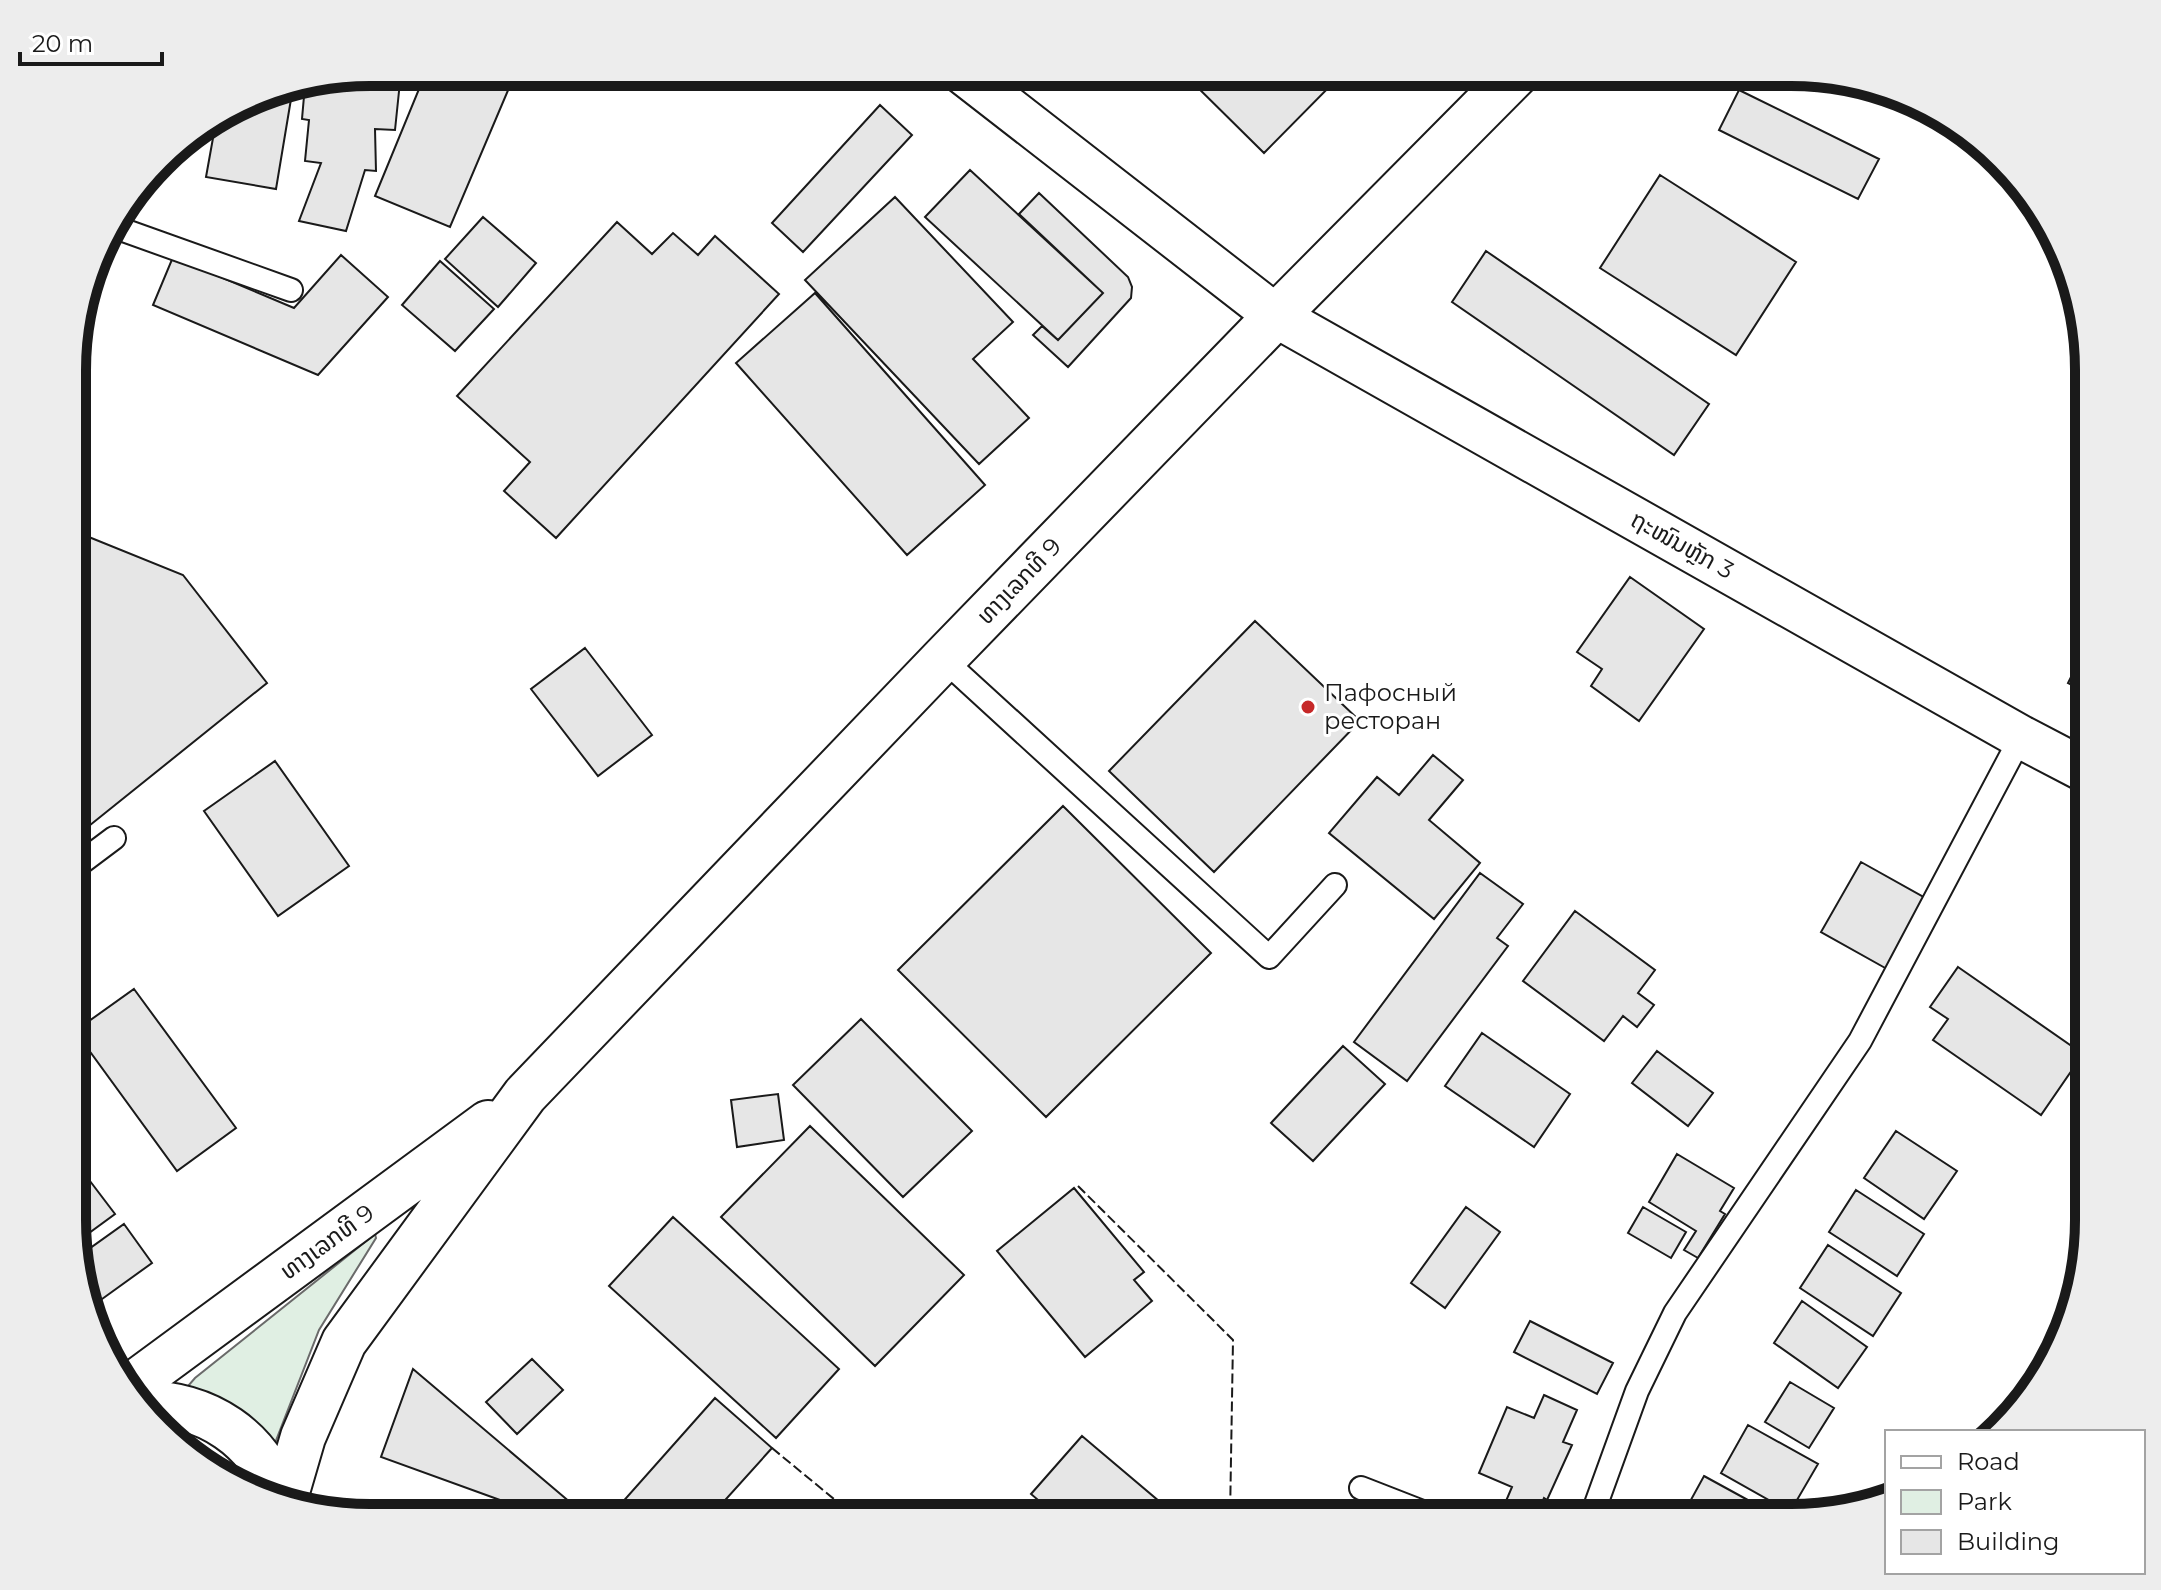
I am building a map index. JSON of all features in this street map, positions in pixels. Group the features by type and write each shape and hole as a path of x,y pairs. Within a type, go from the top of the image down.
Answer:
{"main road":[{"name":"ທາງເລກທີ 9","path":"286,1491 303,1437 344,1342 525,1095 943,659 1503,87"},
{"name":"ທາງເລກທີ 9","path":"137,1382 525,1095"},
{"name":"ທາງເລກທີ 9","path":"153,1403 187,1408 231,1428 264,1464 275,1488"}],"street":[{"name":"ຖະໜົນຫຼັກ 3","path":"981,86 1276,316 2074,765"}],"lane":[{"path":"123,230 291,290"},
{"path":"943,659 1269,957 1335,885"},
{"path":"1596,1504 1637,1391 1675,1313 1860,1041 2021,737"},
{"path":"87,859 114,838"},
{"path":"1361,1488 1401,1504"}],"green space":[{"path":"375,1234 376,1238 319,1330 275,1443 230,1406 213,1395 188,1386 195,1378"}],"building":[{"path":"400,86 395,130 375,129 376,171 365,170 346,231 299,221 321,163 305,161 309,120 302,119 304,94 333,88"},
{"path":"420,86 509,88 450,227 375,196"},
{"path":"1197,87 1330,87 1264,153"},
{"path":"1739,90 1879,159 1858,199 1719,130"},
{"path":"291,97 276,189 206,177 213,138 208,137 244,115"},
{"path":"880,105 912,135 803,252 772,223"},
{"path":"970,170 1103,293 1058,340 925,217"},
{"path":"1660,175 1796,262 1736,355 1600,268"},
{"path":"1039,193 1128,277 1132,287 1131,298 1068,367 1033,335 1042,326 1058,340 1103,293 1019,214"},
{"path":"895,197 1013,322 973,359 1029,418 979,464 805,280"},
{"path":"483,217 536,263 498,307 445,259"},
{"path":"617,222 652,254 673,233 698,255 715,236 779,294 556,538 504,491 530,462 457,396"},
{"path":"1486,251 1709,404 1674,455 1452,302"},
{"path":"341,255 388,297 318,375 153,305 173,257 294,308"},
{"path":"440,261 494,309 455,351 402,305"},
{"path":"815,293 985,485 907,555 736,363"},
{"path":"86,536 183,575 267,683 87,828"},
{"path":"1630,577 1704,629 1639,721 1591,686 1602,669 1577,652"},
{"path":"1255,621 1360,721 1214,872 1109,771"},
{"path":"585,648 652,735 598,776 531,689"},
{"path":"2074,670 2074,686 2068,683"},
{"path":"1433,755 1463,780 1429,820 1480,863 1434,919 1329,833 1377,777 1399,795"},
{"path":"275,761 349,866 278,916 204,811"},
{"path":"1063,806 1211,953 1046,1117 898,970"},
{"path":"1861,862 1927,899 1887,969 1821,932"},
{"path":"1480,873 1523,904 1497,938 1508,946 1407,1081 1354,1042"},
{"path":"1575,911 1655,970 1638,993 1654,1005 1637,1027 1623,1016 1604,1041 1523,981"},
{"path":"1958,967 2075,1048 2075,1066 2041,1115 1933,1040 1948,1019 1930,1007"},
{"path":"134,989 236,1128 177,1171 87,1047 87,1023"},
{"path":"861,1019 972,1131 903,1197 793,1085"},
{"path":"1482,1033 1570,1094 1534,1147 1445,1086"},
{"path":"1343,1046 1385,1084 1313,1161 1271,1123"},
{"path":"1657,1051 1713,1093 1688,1126 1632,1083"},
{"path":"778,1094 784,1140 737,1147 731,1100"},
{"path":"810,1126 964,1275 875,1366 721,1217"},
{"path":"1896,1131 1957,1171 1924,1219 1864,1178"},
{"path":"1677,1154 1734,1188 1720,1211 1725,1214 1698,1258 1684,1250 1696,1231 1649,1202"},
{"path":"87,1177 115,1214 87,1234"},
{"path":"1074,1188 1144,1272 1134,1280 1152,1301 1085,1357 997,1251"},
{"path":"1856,1190 1924,1234 1897,1276 1829,1232"},
{"path":"1466,1207 1500,1232 1445,1308 1411,1283"},
{"path":"1643,1207 1686,1232 1671,1258 1628,1233"},
{"path":"673,1217 839,1369 776,1438 609,1286"},
{"path":"124,1224 152,1263 98,1302 88,1250"},
{"path":"1828,1245 1901,1293 1873,1336 1800,1288"},
{"path":"1802,1301 1867,1347 1838,1388 1774,1343"},
{"path":"1530,1321 1613,1363 1597,1394 1514,1352"},
{"path":"532,1359 563,1390 517,1434 486,1402"},
{"path":"413,1369 571,1503 509,1503 381,1457"},
{"path":"1790,1382 1834,1408 1809,1448 1765,1422"},
{"path":"1544,1395 1577,1410 1563,1442 1572,1445 1547,1500 1544,1498 1541,1504 1513,1504 1506,1501 1512,1487 1479,1473 1507,1407 1534,1418"},
{"path":"715,1398 772,1448 722,1503 621,1503"},
{"path":"1748,1425 1818,1464 1795,1504 1776,1504 1721,1473"},
{"path":"1082,1436 1162,1504 1042,1503 1031,1494"},
{"path":"1704,1476 1755,1504 1689,1504"}],"fence":[{"path":"1078,1186 1233,1340 1230,1504"},
{"path":"772,1448 839,1503"}],"place":[{"name":"Пафосный ресторан","path":"1308,707"}]}
